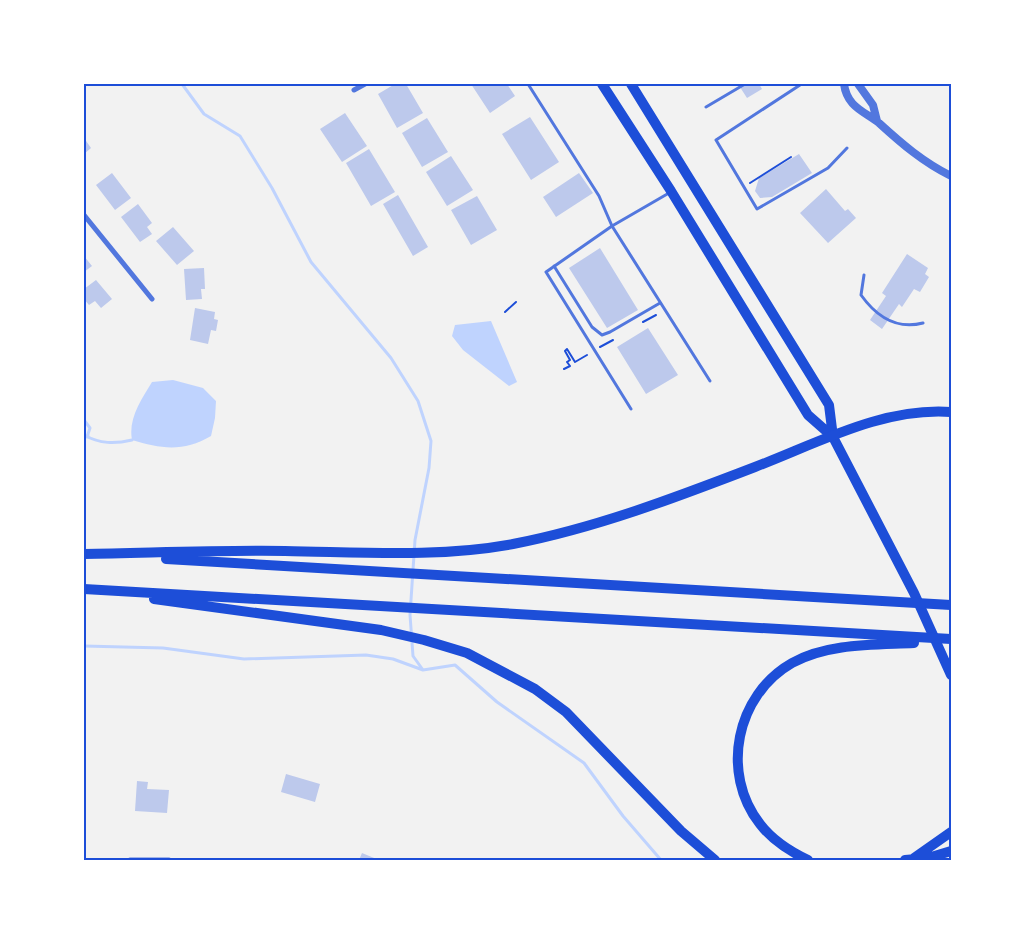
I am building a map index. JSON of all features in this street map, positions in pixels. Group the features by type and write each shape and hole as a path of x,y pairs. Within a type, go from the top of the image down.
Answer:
{"main road":[{"path":"602,84 671,191 808,415 833,437 891,549 951,675"},
{"path":"631,84 830,405 833,437"},
{"path":"84,554 259,551 395,553 456,551 511,544 562,532 641,508 867,423 925,411 951,412"},
{"path":"84,554 951,605"},
{"path":"84,589 951,640"},
{"path":"84,589 381,630 467,653 503,670 535,689 566,712 681,831 715,860"},
{"path":"808,860 773,839 759,823 746,802 740,783 738,749 742,726 752,702 774,676 792,663 817,653 842,648 951,640"},
{"path":"909,859 951,832"},
{"path":"909,859 928,858 951,851"}],"street":[{"path":"354,90 365,84"},
{"path":"844,84 845,92 861,113 877,122 913,154 951,176"},
{"path":"858,84 873,105 877,122"},
{"path":"84,215 152,299"},
{"path":"130,860 168,860"}],"lane":[{"path":"528,84 599,196 612,226 710,381"},
{"path":"706,107 745,84"},
{"path":"800,85 716,140 757,209 828,168 847,148"},
{"path":"631,409 546,272 612,226 671,191"},
{"path":"554,266 592,327 602,334 610,332 660,303"},
{"path":"864,275 861,295 871,309 889,320 908,327 923,323"}],"path":[{"path":"748,185 790,157"},
{"path":"505,312 516,302"},
{"path":"570,366 567,362 570,360 565,351 567,349 576,362"},
{"path":"564,369 587,355"}],"water":[{"path":"491,321 517,382 509,386 463,350 452,336 455,325"},
{"path":"173,380 203,388 216,401 211,436 182,447 163,447 132,440 131,432 134,417 152,382"}],"building":[{"path":"395,84 406,84 423,113 397,128 378,94"},
{"path":"471,84 507,84 515,96 490,113"},
{"path":"738,84 759,84 762,89 747,98"},
{"path":"345,113 367,146 342,162 320,129"},
{"path":"530,117 559,162 531,180 502,134"},
{"path":"427,118 448,152 422,167 402,133"},
{"path":"84,138 91,148 84,154"},
{"path":"369,149 395,192 371,206 346,163"},
{"path":"799,154 812,173 772,197 760,198 755,191 759,178"},
{"path":"451,156 473,190 447,206 426,172"},
{"path":"112,173 131,198 115,210 96,185"},
{"path":"579,173 593,193 556,217 543,197"},
{"path":"826,189 845,211 848,209 856,218 828,243 800,213"},
{"path":"398,195 428,247 413,256 383,204"},
{"path":"477,196 497,230 471,245 451,210"},
{"path":"138,204 152,223 147,227 152,234 140,242 121,217"},
{"path":"173,227 194,251 177,265 156,241"},
{"path":"600,248 638,310 607,328 569,268"},
{"path":"907,254 928,268 925,274 929,277 920,292 914,289 902,307 899,304 882,329 870,320 886,296 882,293"},
{"path":"84,256 92,266 84,272"},
{"path":"204,268 205,289 201,289 202,299 186,300 184,269"},
{"path":"96,280 112,299 101,308 95,301 89,305 84,299 84,289"},
{"path":"195,308 215,312 214,319 218,320 216,331 211,330 208,344 190,340"},
{"path":"648,328 678,375 646,394 617,347"},
{"path":"286,774 320,784 315,802 281,792"},
{"path":"137,781 148,782 147,789 169,790 167,813 135,811"},
{"path":"362,853 379,860 359,860"}],"waterway":[{"path":"182,84 204,114 240,136 272,188 311,262 391,358 418,401 431,441 429,468 415,540 410,615 413,656 423,670"},
{"path":"84,420 90,428 87,437 88,435"},
{"path":"84,435 108,442 132,440"},
{"path":"84,646 163,648 244,659 366,655 393,659 423,670 455,665 497,702 584,763 623,816 661,860"}]}
